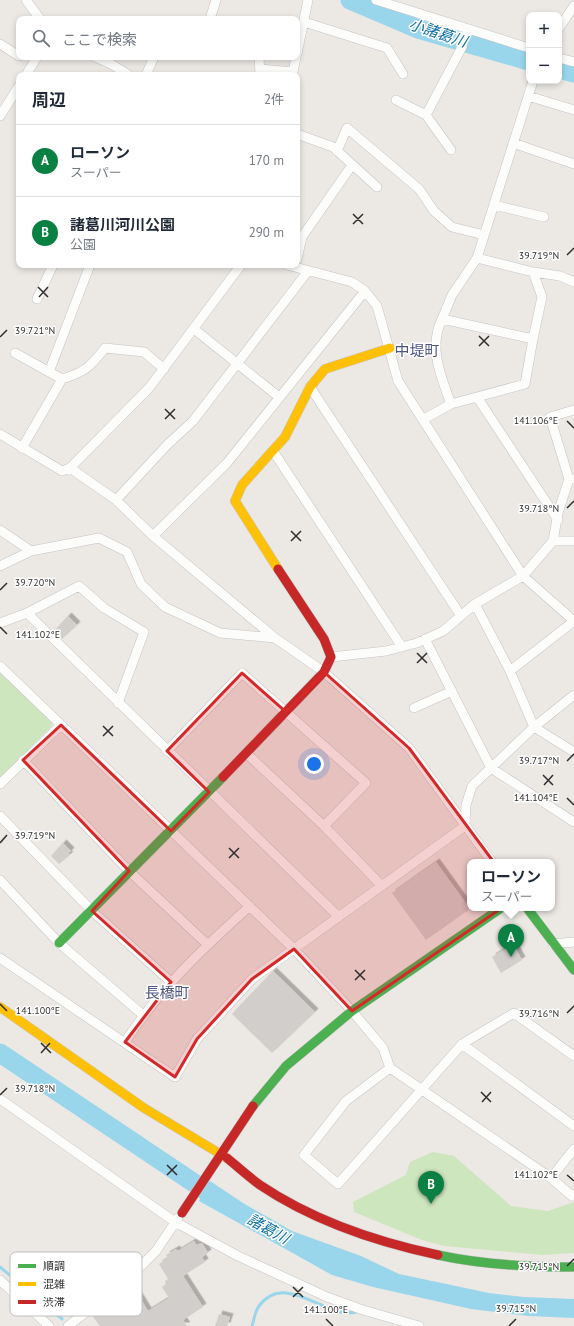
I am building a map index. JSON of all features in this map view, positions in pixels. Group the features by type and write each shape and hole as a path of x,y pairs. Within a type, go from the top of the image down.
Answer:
{"street":[{"path":"26,0 38,16"},
{"path":"211,16 216,0"},
{"path":"300,41 308,0"},
{"path":"376,0 465,31 526,47"},
{"path":"562,24 574,6"},
{"path":"304,22 387,48 403,74"},
{"path":"426,116 462,47 465,31"},
{"path":"0,44 16,54"},
{"path":"562,59 574,62"},
{"path":"102,60 124,72"},
{"path":"147,72 153,60"},
{"path":"259,60 260,72 293,72 296,60"},
{"path":"28,72 35,61"},
{"path":"451,404 436,362 438,328 452,295 477,258 532,84"},
{"path":"0,116 16,91"},
{"path":"528,96 574,110"},
{"path":"396,100 426,116 451,150"},
{"path":"337,151 348,128 419,189 434,211 452,227 484,235"},
{"path":"300,135 333,147 377,187"},
{"path":"513,143 574,164"},
{"path":"300,244 302,238 352,165"},
{"path":"494,205 544,217"},
{"path":"477,258 533,272 560,276 574,282"},
{"path":"300,267 308,271 352,282 365,291 378,306 398,381 424,419 523,576 574,621 510,671"},
{"path":"36,299 52,268"},
{"path":"49,372 89,268"},
{"path":"0,434 62,471 70,468 149,388 239,268"},
{"path":"116,500 168,444 193,420 308,271"},
{"path":"424,419 451,404 525,384 542,297 533,272"},
{"path":"153,536 227,463 365,291"},
{"path":"442,319 533,339"},
{"path":"194,329 279,397"},
{"path":"15,353 62,379 80,374 94,362 105,348 144,352 164,369"},
{"path":"59,943 92,911 129,871 171,831 324,672 331,657 324,639 298,602 235,501 242,485 285,437 310,387 325,369 390,348"},
{"path":"22,448 62,379"},
{"path":"310,387 461,616"},
{"path":"477,397 558,520"},
{"path":"331,657 386,651 425,639 443,631 474,604 523,576 553,541 558,520 558,513 571,479 550,417 574,410"},
{"path":"273,451 402,647"},
{"path":"70,468 116,500 153,536 274,638 324,672 408,748 490,859"},
{"path":"0,530 31,551"},
{"path":"0,566 31,551 99,538 127,552 141,584 165,607 220,633 274,638"},
{"path":"553,541 574,542"},
{"path":"0,623 27,613 79,586 104,608 144,632 118,703"},
{"path":"474,604 510,671 534,727 574,752"},
{"path":"27,613 339,917"},
{"path":"425,639 491,768 574,822"},
{"path":"0,666 294,949 352,1011 383,1048 390,1068 551,1178 572,1196 574,1194"},
{"path":"167,751 242,673 366,783 324,826"},
{"path":"414,708 452,691"},
{"path":"465,826 466,805 472,786 534,727 574,695"},
{"path":"0,784 60,725"},
{"path":"246,753 324,826 382,886"},
{"path":"23,760 129,871 208,944"},
{"path":"0,816 92,911 171,982"},
{"path":"0,958 175,1077 197,1039 252,979 465,826"},
{"path":"0,880 59,943 143,1015"},
{"path":"125,1042 143,1015 171,982 208,944 250,906"},
{"path":"142,1265 156,1251 257,1101 286,1066 352,1011 497,911"},
{"path":"529,911 574,970"},
{"path":"553,944 574,942"},
{"path":"0,1007 165,1122 247,1176 294,1204 335,1223 379,1239 427,1253 457,1259 520,1267 574,1267"},
{"path":"390,1068 346,1101 304,1155 338,1184 462,1044 514,1013 574,1056"},
{"path":"462,1044 574,1126"},
{"path":"0,1099 175,1222 238,1256 327,1297 363,1310 420,1326"},
{"path":"551,1178 574,1149"},
{"path":"0,1280 10,1289"},
{"path":"38,1316 49,1326"},
{"path":"68,1326 81,1316"}],"highlighted area":[{"path":"324,672 409,748 519,896 352,1011 294,949 252,979 197,1039 175,1077 125,1042 171,982 92,911 129,871 23,760 61,725 171,831 209,792 167,751 242,673 286,712"}],"green space":[{"path":"0,673 51,720 52,726 0,778"},
{"path":"433,1152 454,1156 511,1206 548,1211 574,1202 574,1253 543,1255 444,1246 422,1240 354,1212 353,1202 406,1175 410,1162"}],"water":[{"path":"210,1181 243,1203 292,1231 361,1256 399,1274 489,1293 524,1297 574,1299 574,1318 529,1316 471,1309 373,1287 332,1275 199,1201"}],"building":[{"path":"68,616 77,625 62,639 54,631"},
{"path":"63,843 71,851 68,854 70,855 59,864 51,856"},
{"path":"436,862 467,905 467,911 426,940 392,893"},
{"path":"513,944 522,960 501,973 492,957"},
{"path":"273,971 315,1012 272,1053 232,1014"},
{"path":"194,1241 196,1245 202,1243 208,1253 202,1257 205,1262 183,1276 203,1307 183,1320 187,1326 100,1326 93,1317 94,1316 142,1316 142,1301 148,1311 169,1298 162,1287 166,1284 165,1281 168,1279 159,1264 168,1258 166,1255 176,1249 178,1251"},
{"path":"219,1314 230,1317 227,1326 215,1326"}],"waterway":[{"name":"小諸葛川","path":"350,0 418,29 526,60"},
{"name":"小諸葛川","path":"562,70 574,73"},
{"name":"諸葛川","path":"0,1053 215,1197"},
{"path":"0,1267 10,1275"},
{"path":"252,1326 259,1306 270,1296 281,1293 294,1294 344,1313 356,1312"},
{"path":"58,1316 62,1319"}],"traffic: fast":[{"path":"59,943 223,777"},
{"path":"253,1106 286,1066 352,1011 497,911"},
{"path":"529,911 574,970"},
{"path":"438,1255 506,1265 574,1267"}],"traffic: slow":[{"path":"278,569 235,501 242,485 285,437 310,387 325,369 390,348"},
{"path":"0,1007 144,1108 227,1158"}],"traffic: jam":[{"path":"223,777 324,672 331,657 324,639 278,569"},
{"path":"182,1213 253,1106"},
{"path":"227,1158 260,1185 301,1209 346,1228 392,1244 438,1255"}],"place":[{"name":"ローソン","path":"511,957"},
{"name":"諸葛川河川公園","path":"431,1204"}],"district":[{"name":"中堤町","path":"417,351"},
{"name":"長橋町","path":"167,993"}]}
